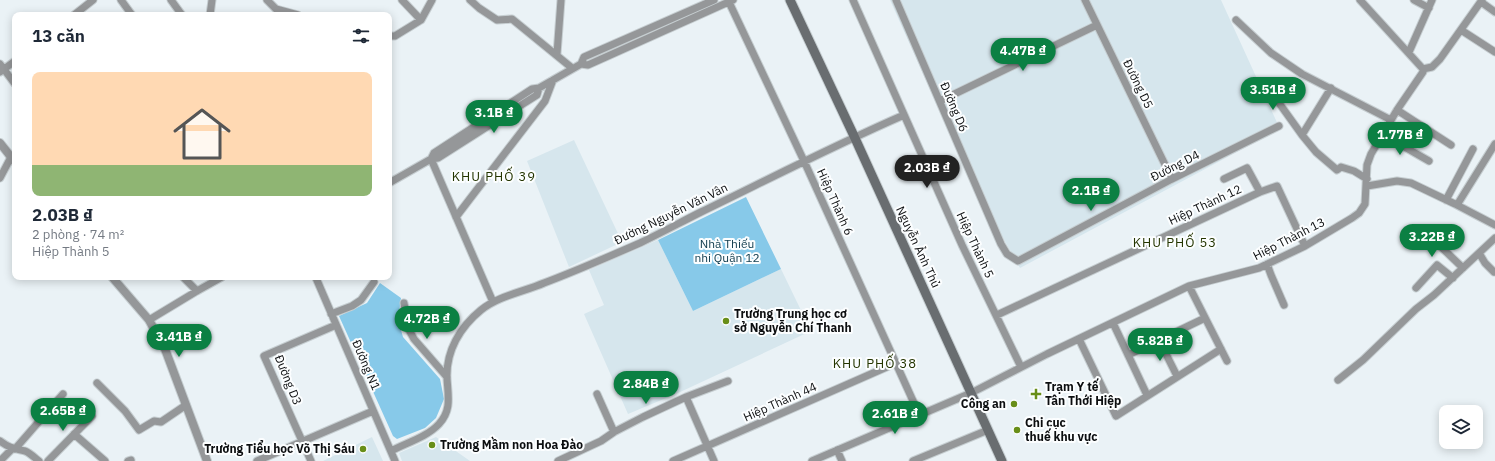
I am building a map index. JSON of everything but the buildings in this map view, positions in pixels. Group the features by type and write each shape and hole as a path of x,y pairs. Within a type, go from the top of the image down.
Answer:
{"main road":[{"name":"Nguyễn Ảnh Thủ","path":"790,0 854,136 1002,461"}],"street":[{"path":"78,12 93,0"},
{"path":"121,0 130,12"},
{"path":"171,0 180,12"},
{"path":"210,12 212,0"},
{"path":"402,0 421,20"},
{"path":"392,36 395,36 421,20 432,0"},
{"path":"470,0 497,20 512,18 572,68"},
{"path":"557,54 561,0"},
{"path":"581,64 584,57 714,0"},
{"name":"Hiệp Thành 5","path":"853,0 962,245 1021,367"},
{"name":"Đường D6","path":"896,0 1001,244 1007,254 1018,261"},
{"name":"Đường D5","path":"1085,0 1172,179"},
{"path":"1360,0 1423,69 1432,67 1440,59 1481,1 1495,12"},
{"path":"1414,0 1429,8"},
{"path":"1409,52 1432,0"},
{"path":"271,1 276,9 287,12"},
{"path":"392,181 431,159 434,153 532,88 539,88 572,68 581,64 588,65 730,1"},
{"name":"Hiệp Thành 6","path":"730,1 920,414"},
{"path":"1236,20 1271,53 1302,74 1390,120"},
{"path":"940,101 1097,25"},
{"path":"1461,30 1495,52"},
{"path":"12,63 1,69 12,81"},
{"name":"Hiệp Thành 13","path":"812,461 971,393 1021,367 1189,286 1259,268 1305,246 1359,213 1365,204 1367,165 1371,154 1390,120 1423,72 1423,69"},
{"path":"456,217 545,101 553,80"},
{"path":"1302,135 1330,88"},
{"path":"1274,96 1316,152 1337,170 1342,167 1354,171 1367,182 1397,181 1411,183 1495,225"},
{"path":"1397,110 1451,145"},
{"name":"Đường Nguyễn Văn Vân","path":"390,451 432,431 442,420 449,408 450,398 447,377 453,345 469,321 493,302 543,284 642,242 854,136 904,114"},
{"name":"Đường D4","path":"1018,261 1172,179 1279,126"},
{"path":"1382,134 1428,161"},
{"path":"0,143 12,158"},
{"path":"1457,205 1495,144"},
{"path":"1446,200 1472,149"},
{"path":"431,159 493,302"},
{"path":"0,178 12,160"},
{"path":"1224,179 1247,168 1260,192"},
{"name":"Hiệp Thành 12","path":"997,315 1260,192 1277,186 1305,246"},
{"path":"1338,380 1363,360 1416,309 1453,278 1495,238"},
{"path":"1439,245 1463,268"},
{"path":"1479,253 1485,263 1494,272"},
{"path":"1267,264 1284,305"},
{"path":"1416,288 1437,265 1453,278"},
{"path":"115,280 148,320 165,348 207,461"},
{"path":"186,280 197,291"},
{"path":"148,320 217,280"},
{"name":"Đường N1","path":"317,280 395,461"},
{"path":"331,314 352,306 361,300 374,282"},
{"path":"1189,286 1227,361"},
{"path":"404,303 408,328 414,339 447,377"},
{"path":"1128,355 1205,318"},
{"path":"1113,323 1147,395"},
{"name":"Đường D3","path":"311,461 264,356 336,324"},
{"path":"1079,339 1116,416 1221,349"},
{"path":"1160,340 1177,376"},
{"name":"Hiệp Thành 44","path":"673,461 896,363"},
{"path":"558,461 601,441 614,432 643,417 686,397 728,381"},
{"path":"97,383 131,418 139,430 154,421 161,422 186,405"},
{"path":"0,461 13,449 63,394"},
{"path":"597,394 614,432"},
{"path":"686,397 714,461"},
{"path":"257,461 374,411"},
{"path":"48,461 92,416"},
{"path":"913,461 988,430"},
{"path":"74,434 105,461"},
{"path":"0,441 13,449 26,451 39,461"},
{"path":"837,450 842,461"}],"shaded area":[{"path":"890,0 1221,0 1280,129 1020,268 972,183"},
{"path":"574,140 622,242 569,267 527,161"},
{"name":"Trường Trung học cơ sở Nguyễn Chí Thanh","path":"658,240 693,311 781,269 811,331 678,393 628,414 584,314 604,305 589,270"},
{"name":"Trường Tiểu học Võ Thị Sáu","path":"372,437 383,461 323,461"},
{"name":"Trường Mầm non Hoa Đào","path":"436,437 470,461 402,461 399,453"}],"green space":[{"name":"Nhà Thiếu nhi Quận 12","path":"746,197 781,269 693,311 658,240"},
{"path":"380,283 401,298 398,320 403,337 440,379 444,399 436,418 425,428 397,439 393,436 339,316 367,303"}],"place":[{"name":"Trường Trung học cơ sở Nguyễn Chí Thanh","path":"726,321"},
{"name":"Trạm Y tế Tân Thới Hiệp","path":"1036,394"},
{"name":"Công an","path":"1014,404"},
{"name":"Chi cục thuế khu vực","path":"1017,430"},
{"name":"Trường Mầm non Hoa Đào","path":"432,445"},
{"name":"Trường Tiểu học Võ Thị Sáu","path":"363,449"}],"district":[{"name":"KHU PHỐ 39","path":"494,176"},
{"name":"KHU PHỐ 53","path":"1175,242"},
{"name":"KHU PHỐ 38","path":"875,363"}]}
